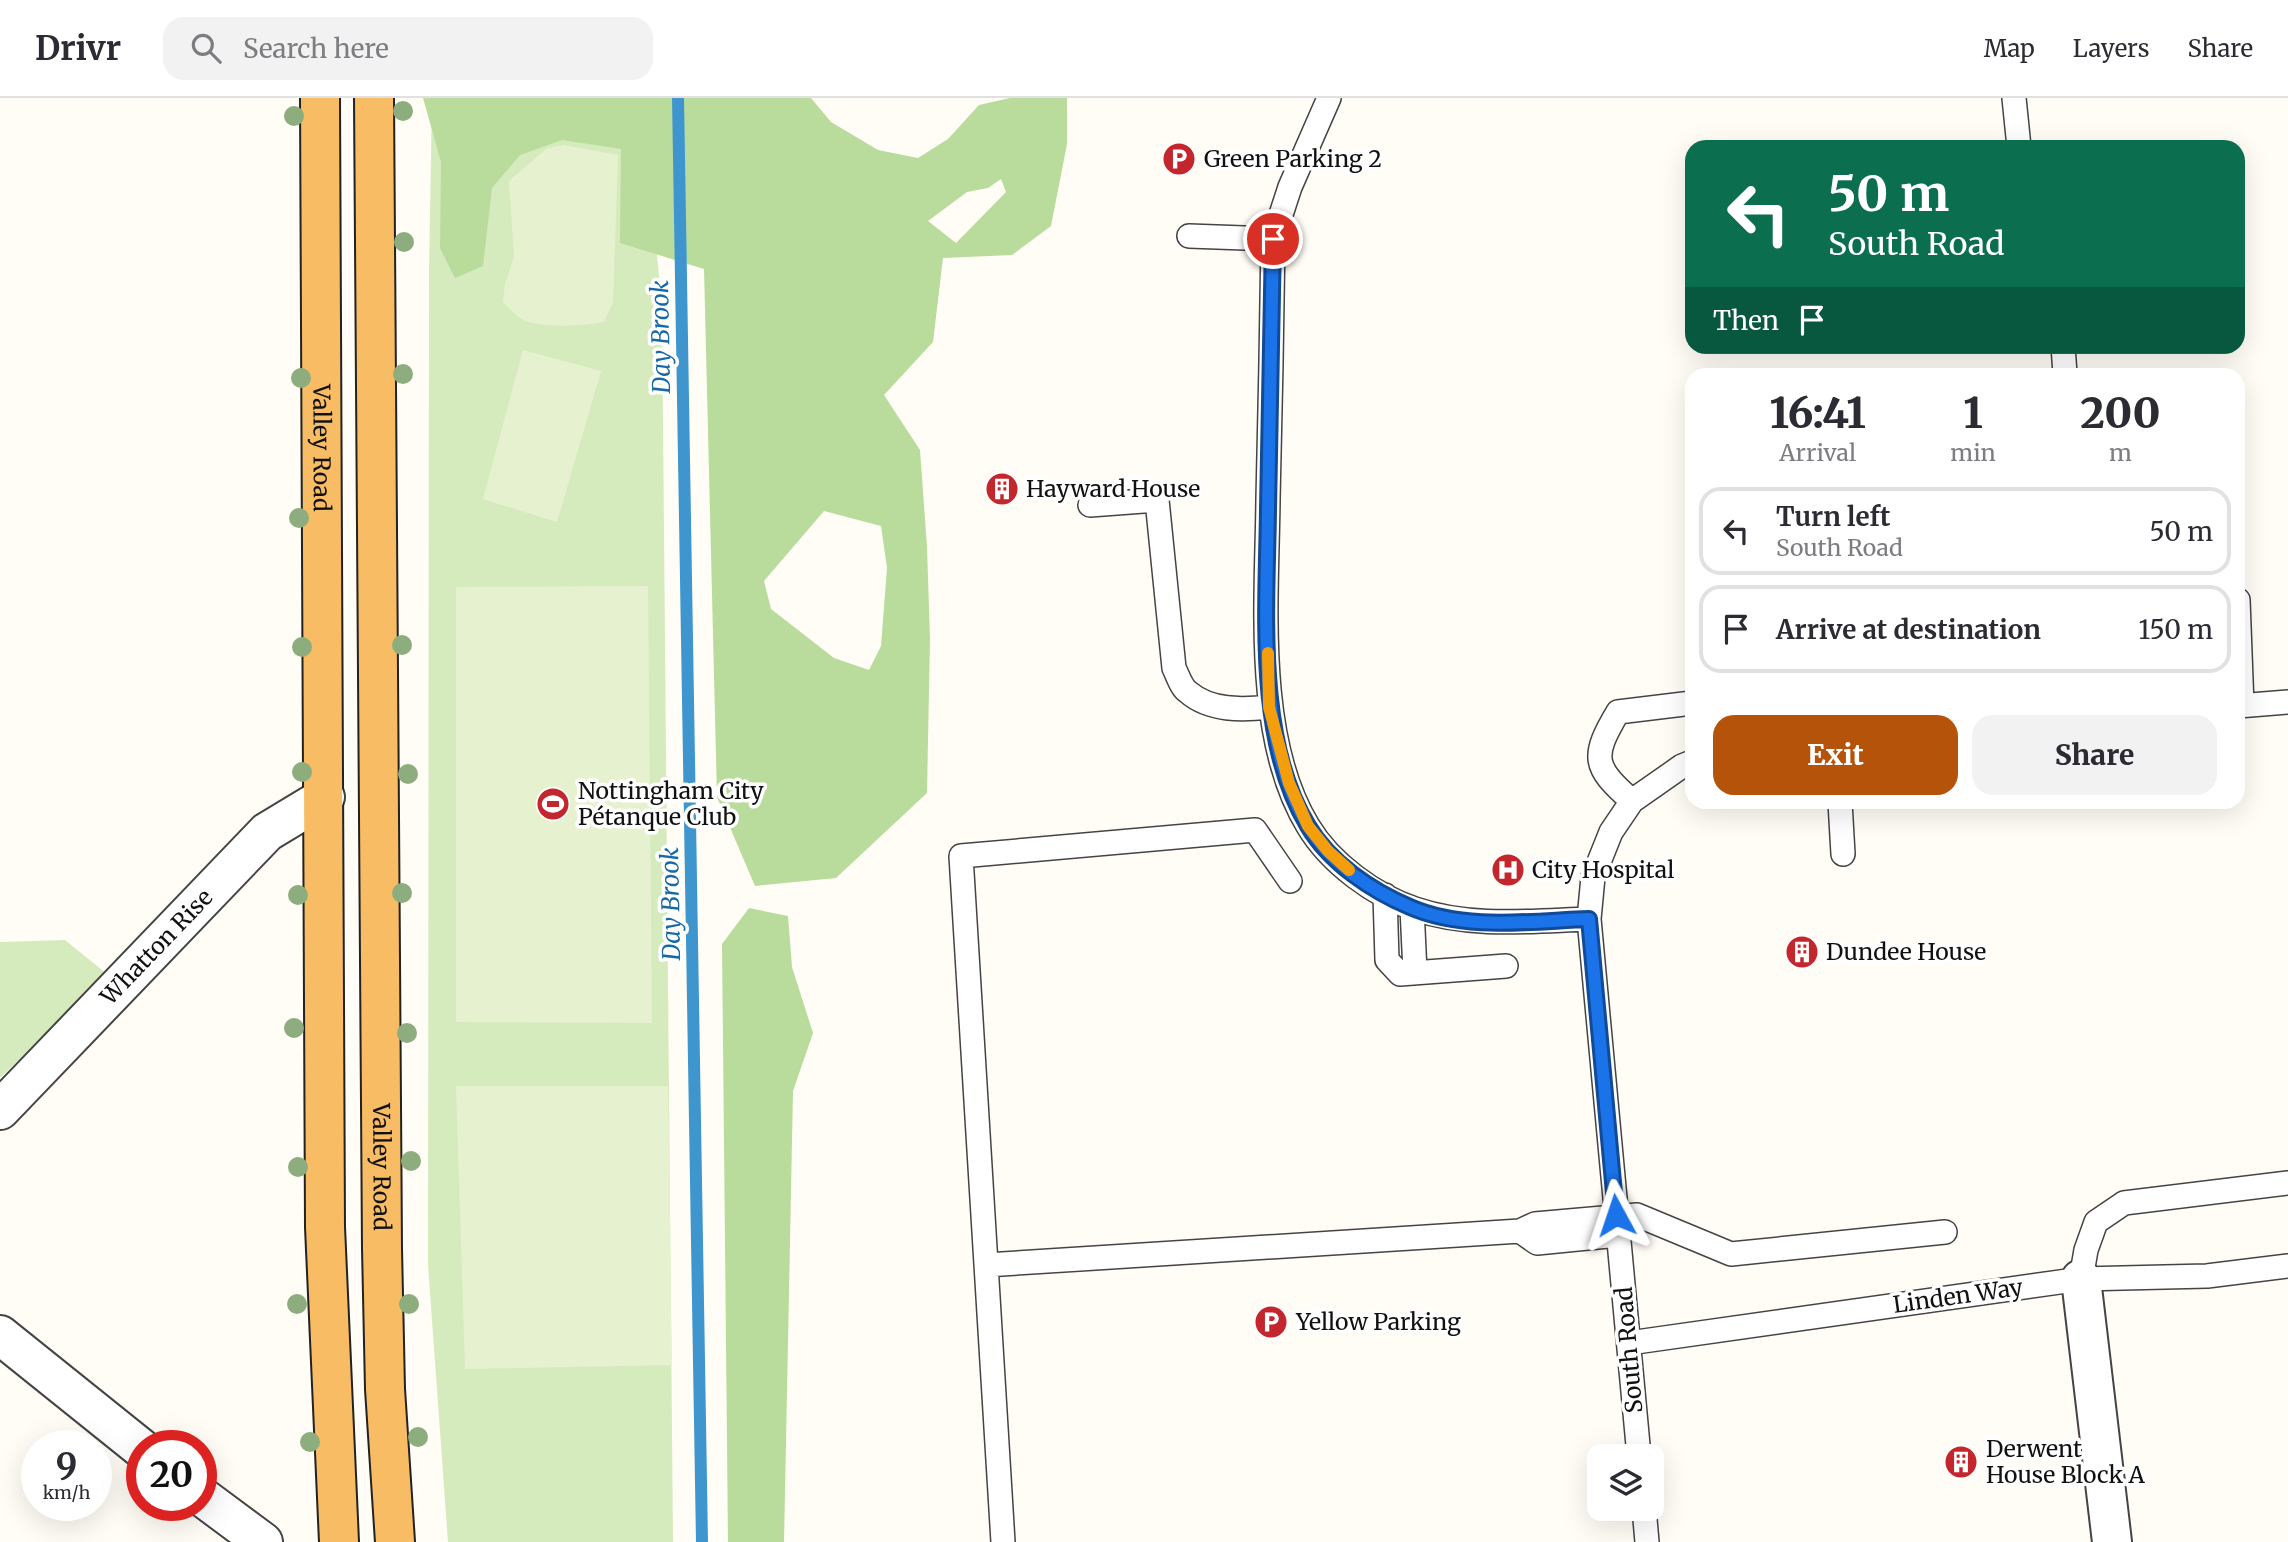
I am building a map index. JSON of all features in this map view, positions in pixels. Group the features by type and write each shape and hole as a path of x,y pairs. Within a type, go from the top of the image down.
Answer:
{"highway":[{"name":"Valley Road","path":"320,98 325,1227 339,1542"},
{"name":"Valley Road","path":"374,98 382,1248 385,1389 395,1542"},
{"path":"325,797 379,792"}],"street":[{"name":"Whatton Rise","path":"0,1110 267,832 325,797"},
{"path":"2081,1279 2112,1542"},
{"path":"0,1335 126,1436"},
{"path":"217,1508 263,1542"}],"lane":[{"path":"1329,98 1290,187 1273,239 1267,602 1269,707 1289,783 1308,826 1328,851 1357,877 1412,908 1435,915 1479,922 1589,919"},
{"path":"2014,98 2018,140"},
{"path":"1189,236 1273,239"},
{"path":"1090,505 1157,500 1174,668 1185,691 1205,703 1226,708 1269,707"},
{"path":"2245,706 2288,702"},
{"path":"1685,705 1618,712 1603,737 1599,752 1600,764 1612,783 1632,801 1685,765"},
{"name":"South Road","path":"1632,801 1611,832 1593,877 1589,919 1638,1444"},
{"path":"1840,809 1843,854"},
{"path":"1003,1542 961,856 1255,830 1290,881"},
{"path":"1385,895 1388,960 1400,974 1506,966"},
{"path":"1412,908 1415,972"},
{"path":"2081,1279 2086,1250 2096,1222 2124,1203 2288,1183"},
{"path":"986,1265 1520,1231 1535,1224 1617,1225 1637,1215 1731,1254 1945,1232"},
{"name":"Linden Way","path":"1629,1343 2081,1279 2207,1276 2288,1266"},
{"path":"1645,1521 1647,1542"}],"green space":[{"path":"423,98 811,98 831,122 878,150 918,158 948,139 979,105 1010,98 1067,98 1067,144 1051,226 1012,255 943,258 933,342 884,395 920,450 930,638 927,793 836,878 755,886 717,797 704,269 620,243 621,149 562,140 520,155 492,188 483,266 455,278 440,248 441,162","holes":["1001,179 1006,192 956,243 928,221 967,192 988,188","824,511 881,526 887,568 881,646 869,670 834,658 771,609 764,581"]},
{"path":"432,98 663,98 653,214 662,307 673,1542 448,1542 428,1265 429,271"},
{"path":"564,145 618,155 613,302 604,322 538,324 520,318 503,302 505,284 514,257 509,181 547,148"},
{"path":"523,350 601,371 557,522 483,499"},
{"name":"Nottingham City Pétanque Club","path":"648,586 652,1023 456,1022 456,587"},
{"path":"749,908 788,916 792,967 813,1033 793,1091 784,1542 728,1542 722,944"},
{"path":"65,940 107,974 0,1078 0,942"},
{"path":"456,1086 668,1086 672,1365 465,1369"}],"waterway":[{"name":"Day Brook","path":"678,98 702,1542"}],"slow traffic":[{"path":"1268,653 1269,707 1289,783 1308,826 1328,851 1349,870"}],"place":[{"name":"Green Parking 2","path":"1179,159"},
{"name":"Hayward House","path":"1002,489"},
{"name":"Nottingham City Pétanque Club","path":"553,804"},
{"name":"City Hospital","path":"1508,870"},
{"name":"Dundee House","path":"1802,952"},
{"name":"Yellow Parking","path":"1271,1322"},
{"name":"Derwent House Block A","path":"1961,1462"}],"route":[{"path":"1273,239 1267,602 1269,707 1289,783 1308,826 1328,851 1357,877 1412,908 1435,915 1479,922 1589,919 1616,1215"}]}
